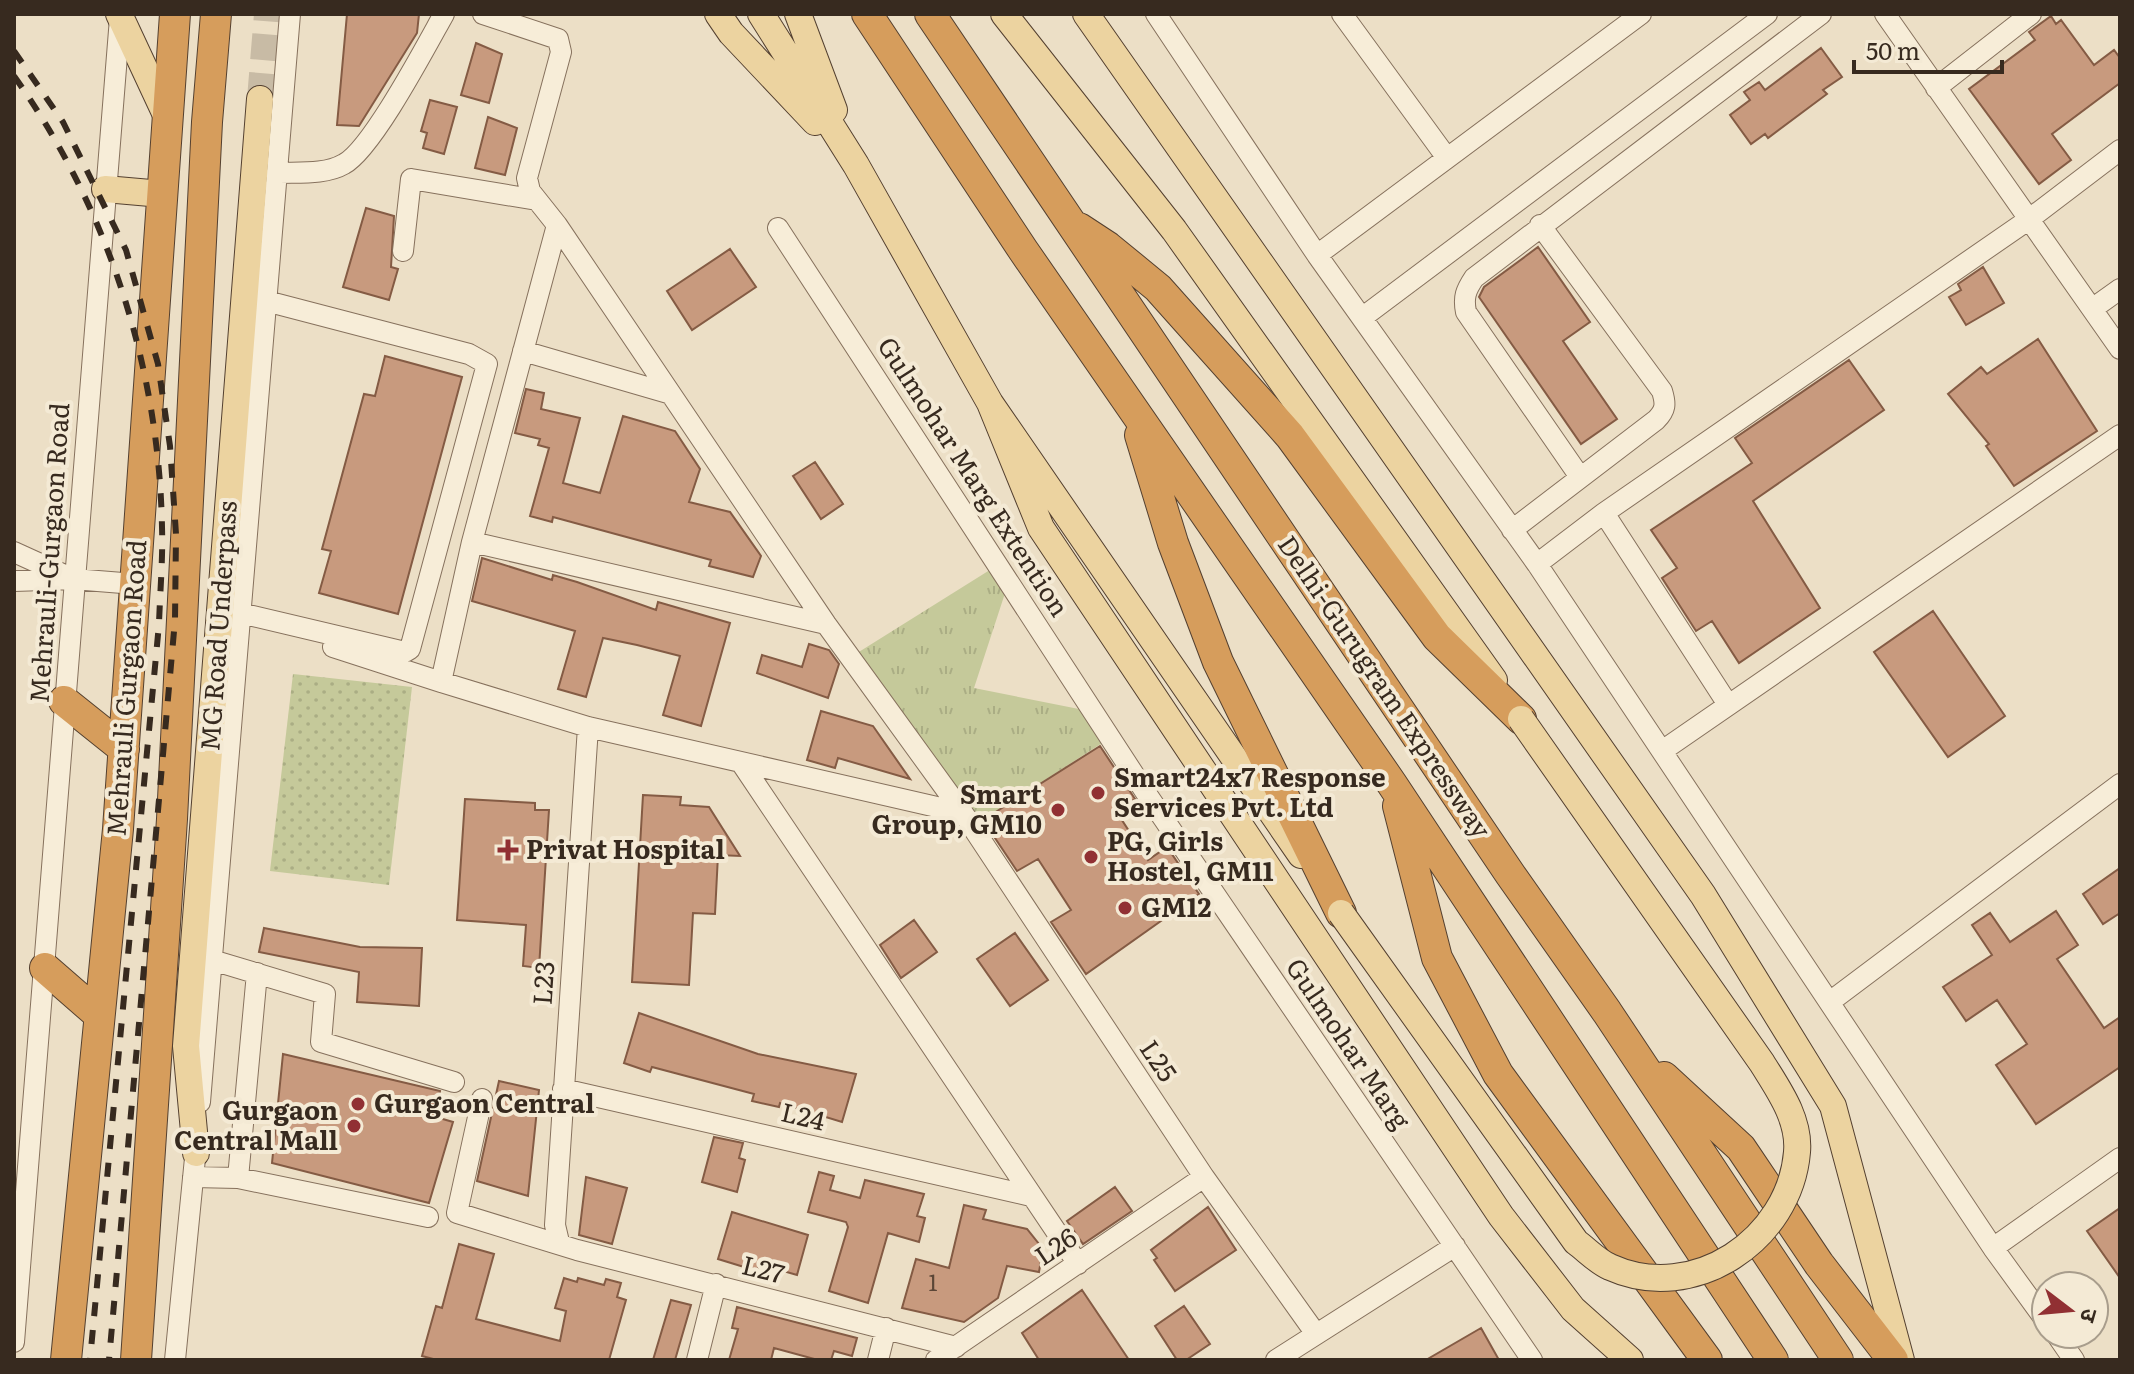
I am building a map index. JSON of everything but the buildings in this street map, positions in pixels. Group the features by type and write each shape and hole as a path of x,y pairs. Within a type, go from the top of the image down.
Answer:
{"highway":[{"name":"Mehrauli Gurgaon Road","path":"66,1360 124,749 175,14"},
{"name":"Mehrauli Gurgaon Road","path":"136,1360 172,819 207,122 216,14"},
{"name":"Delhi-Gurugram Expressway","path":"867,14 1023,250 1392,784 1773,1360"},
{"name":"Delhi-Gurugram Expressway","path":"930,14 1628,1043 1838,1360"},
{"path":"1067,220 1108,247 1158,288 1290,436 1437,637 1521,719"},
{"path":"1131,407 1173,543 1218,662 1341,913"},
{"path":"64,701 124,749"},
{"path":"1392,784 1437,958 1498,1074 1707,1360"},
{"path":"45,968 99,1015"},
{"path":"1628,1043 1741,1148 1819,1264 1893,1360"}],"main road":[{"path":"718,14 731,33 856,165"},
{"path":"761,14 856,165 990,403 1341,913 1576,1242 1610,1267 1650,1276 1695,1275 1740,1255 1783,1207 1798,1150 1790,1109 1762,1063 1521,719 1174,230 1004,14"},
{"path":"798,14 856,165"},
{"path":"1086,14 1703,895 1833,1106 1901,1360"},
{"path":"119,15 167,117"},
{"name":"MG Road Underpass","path":"195,1165 186,1046 260,99"},
{"path":"105,189 162,194"},
{"path":"990,403 1041,528 1501,1216 1573,1309 1630,1360"}],"street":[{"path":"175,1360 195,1165 290,14"},
{"path":"277,173 329,170 346,163 361,149 408,78 444,14"},
{"path":"483,14 558,39 561,52 527,178 537,200"},
{"path":"1156,14 1317,255 1537,564 2030,1299"},
{"path":"1342,14 1447,158"},
{"path":"1317,255 1641,14"},
{"path":"1363,317 1767,14"},
{"path":"1580,477 1466,312 1463,299 1474,278 1540,225 1821,14"},
{"path":"1885,14 2118,343"},
{"path":"1936,88 2031,14"},
{"name":"Mehrauli-Gurgaon Road","path":"14,1342 22,1140 45,968 119,15"},
{"path":"1537,564 1604,513 2028,220 2120,150"},
{"path":"403,251 411,179 537,200"},
{"name":"L25","path":"537,200 557,225 826,624 963,813 1204,1177 1316,1334"},
{"path":"441,682 472,542 557,225"},
{"path":"1512,530 1656,420 1664,412 1666,402 1662,391 1540,225"},
{"name":"Gulmohar Marg Extention","path":"778,228 1122,757"},
{"path":"2092,309 2120,289"},
{"path":"240,618 405,652 410,649 487,364 469,354 266,301"},
{"path":"523,351 671,394"},
{"path":"1662,751 1727,703 2120,435"},
{"path":"1604,513 1727,703"},
{"path":"472,542 826,624"},
{"path":"14,552 73,579"},
{"path":"14,581 73,579 135,584"},
{"path":"240,618 588,727 963,813"},
{"name":"L23","path":"559,1242 555,1225 588,727"},
{"name":"Gulmohar Marg","path":"1122,757 1532,1360"},
{"path":"742,764 1078,1264"},
{"path":"1831,1001 2120,784"},
{"path":"212,960 325,994 321,1042 454,1082"},
{"path":"238,1178 257,973"},
{"name":"L24","path":"563,1089 1031,1196"},
{"name":"L27","path":"482,1099 457,1213 577,1250 956,1347"},
{"path":"1993,1248 2120,1158"},
{"path":"195,1165 238,1178 428,1217"},
{"name":"L26","path":"936,1360 1204,1177"},
{"path":"1286,1357 1316,1334 1455,1246"},
{"path":"697,1360 716,1284"},
{"path":"878,1360 886,1328"}],"green space":[{"path":"993,568 1009,581 974,688 1094,712 1110,738 975,825 854,655"},
{"path":"293,674 412,687 389,885 270,871"}],"tunnel":[{"path":"260,99 267,14"}],"railway":[{"path":"14,51 63,122 126,250 158,364 170,446 176,534 175,620 109,1360"},
{"path":"14,76 47,126 101,233 122,290 138,348 151,407 159,467 162,539 159,624 90,1360"}],"place":[{"name":"Smart24x7 Response Services Pvt. Ltd","path":"1098,793"},
{"name":"Smart Group, GM10","path":"1058,810"},
{"name":"Privat Hospital","path":"508,850"},
{"name":"PG, Girls Hostel, GM11","path":"1091,857"},
{"name":"GM12","path":"1125,908"},
{"name":"Gurgaon Central","path":"358,1104"},
{"name":"Gurgaon Central Mall","path":"354,1126"}]}
